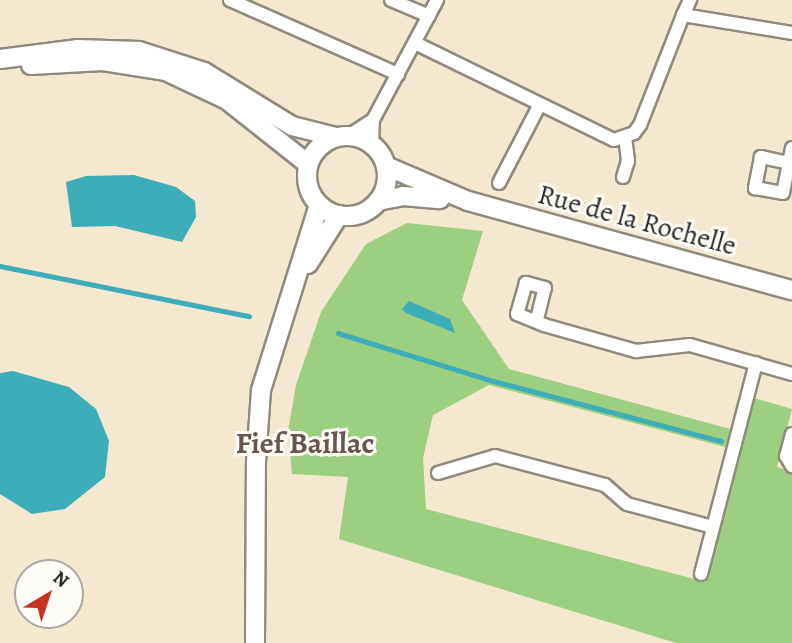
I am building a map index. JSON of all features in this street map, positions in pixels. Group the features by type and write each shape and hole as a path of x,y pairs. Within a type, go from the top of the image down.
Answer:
{"main road":[{"path":"0,59 78,49 139,51 204,72 292,126 342,136 372,145 386,166 378,201 360,213 339,215 319,205 308,186 308,164 324,143 342,136"},
{"path":"0,65 103,61 166,71 227,100 308,164"},
{"name":"Rue de la Rochelle","path":"386,166 468,201 792,289"},
{"name":"Rue de la Rochelle","path":"378,201 403,196 468,201"},
{"path":"255,643 256,462 261,390 319,205"},
{"path":"297,282 339,215"}],"street":[{"path":"230,0 398,74"},
{"path":"391,0 429,16"},
{"path":"372,145 373,120 437,0"},
{"path":"415,43 539,106 614,140 625,138 640,125 690,0"},
{"path":"683,15 792,33"},
{"path":"499,183 539,106"},
{"path":"342,136 373,120"},
{"path":"623,177 628,161 625,138"},
{"path":"789,163 792,148"},
{"path":"537,320 636,351 690,345 792,373"},
{"path":"701,574 756,363"},
{"path":"792,434 786,456 792,466"},
{"path":"438,473 495,456 606,485 627,504 713,527"}],"green space":[{"path":"407,223 483,231 462,300 509,369 734,430 729,448 489,385 433,415 423,458 426,509 706,582 754,398 792,409 777,467 792,472 792,643 676,643 339,539 348,477 292,474 288,431 296,385 321,312 366,244"}],"water":[{"path":"134,175 176,187 195,201 196,217 182,242 115,226 72,227 66,182 86,176"},
{"path":"409,301 450,319 455,333 406,313 402,309"},
{"path":"13,371 69,387 96,409 109,441 105,477 65,509 32,514 0,494 0,373"}],"waterway":[{"path":"0,266 249,316"},
{"path":"338,333 490,380 721,441"}],"district":[{"name":"Fief Baillac","path":"305,443"}]}
